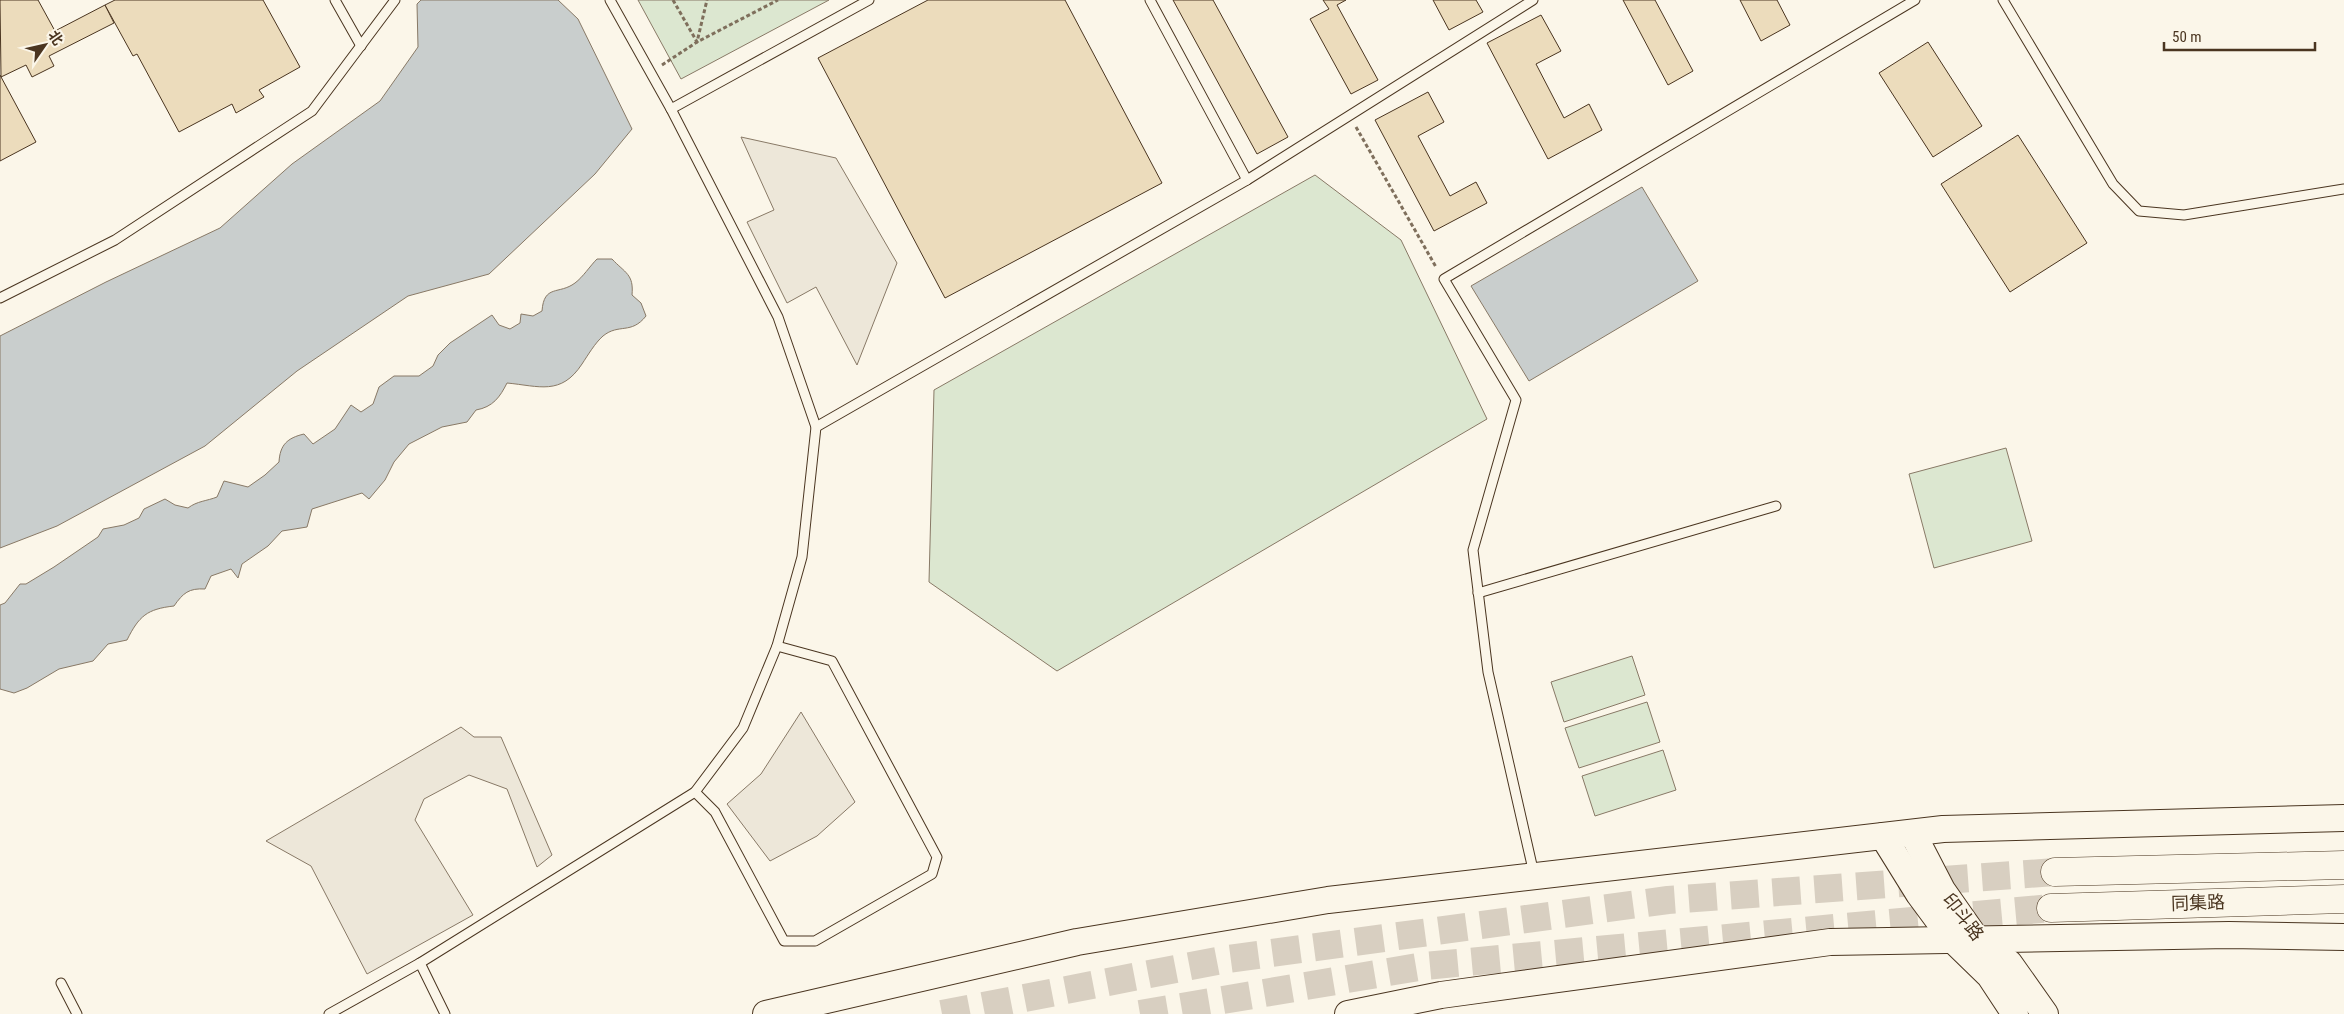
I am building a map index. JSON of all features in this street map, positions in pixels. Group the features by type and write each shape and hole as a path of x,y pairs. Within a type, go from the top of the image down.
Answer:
{"highway":[{"name":"同集路","path":"2055,872 2344,865"},
{"name":"同集路","path":"2051,908 2344,899"}],"main road":[{"path":"766,1014 1078,942 1328,900 1913,834 1942,829 2344,818"},
{"name":"印斗路","path":"1913,834 1965,940 2015,1014"},
{"name":"印斗路","path":"1883,836 1919,894 1965,940 2009,963 2045,1014"},
{"path":"1348,1014 1441,995 1830,942 2229,935 2344,937"}],"lane":[{"path":"335,0 361,46"},
{"path":"0,298 115,240 312,111 395,0"},
{"path":"329,1014 420,963 695,792 744,728 777,646 802,557 816,427 778,317 671,109 610,0"},
{"path":"671,109 869,0"},
{"path":"1150,0 1247,180"},
{"path":"816,427 1247,180 1533,0"},
{"path":"1535,876 1488,672 1473,550 1516,400 1444,279 1915,0"},
{"path":"2002,0 2113,184 2140,211 2184,216 2344,189"},
{"path":"1478,593 1776,506"},
{"path":"695,792 715,812 784,941 815,941 932,874 937,857 832,661 777,646"},
{"path":"420,963 445,1014"},
{"path":"61,983 76,1014"}],"path":[{"path":"674,0 696,42"},
{"path":"696,42 707,0"},
{"path":"651,73 696,42 778,0"},
{"path":"1350,115 1430,258"}],"green space":[{"path":"638,0 829,0 681,79"},
{"path":"1315,175 1401,240 1487,419 1057,671 929,582 934,390"},
{"path":"2006,448 2032,541 1934,568 1909,474"},
{"path":"1632,656 1645,695 1564,722 1551,682"},
{"path":"1647,702 1660,742 1579,768 1565,728"},
{"path":"1663,750 1676,790 1595,816 1582,776"}],"shaded area":[{"path":"421,0 558,0 578,19 632,129 595,174 489,274 408,296 297,371 205,446 57,526 0,548 0,336 106,282 220,228 292,164 380,101 418,47 417,4"},
{"path":"741,137 836,158 897,263 857,365 816,287 787,303 747,222 774,210"},
{"path":"1642,187 1698,281 1529,381 1471,286"},
{"path":"597,259 612,259 628,274 632,282 632,295 641,303 646,316 635,325 614,330 603,336 574,374 566,381 549,387 507,383 495,401 482,409 476,410 467,422 442,427 409,444 394,462 385,480 369,499 362,493 312,509 307,527 282,531 268,546 242,564 238,578 231,569 211,576 205,589 195,589 180,598 174,606 157,609 145,615 140,619 127,640 108,644 93,661 59,669 27,688 14,693 0,689 0,605 5,603 20,584 26,584 54,567 98,537 103,529 124,525 139,518 144,509 165,499 175,505 188,508 198,502 217,497 224,481 248,487 279,462 281,451 289,440 304,434 313,444 335,429 351,405 361,412 373,404 379,387 394,376 419,376 433,366 438,355 450,343 492,315 499,325 510,329 520,323 521,314 533,316 542,311 543,303 549,293 569,287 575,283"},
{"path":"801,712 855,802 817,836 770,861 727,804 761,774"},
{"path":"461,727 474,737 501,737 552,855 537,867 507,789 469,775 424,799 415,820 473,915 367,974 311,866 266,841"}],"building":[{"path":"0,0 38,0 55,31 105,5 114,23 49,56 54,66 32,77 26,65 1,77"},
{"path":"115,0 263,0 300,67 259,90 264,97 236,113 232,104 179,132 137,54 133,56 105,5"},
{"path":"928,0 1065,0 1162,183 945,298 818,58"},
{"path":"1173,0 1213,0 1288,137 1257,154"},
{"path":"1323,0 1346,0 1337,5 1378,80 1351,94 1310,19 1329,9"},
{"path":"1433,0 1476,0 1483,12 1449,30"},
{"path":"1623,0 1655,0 1693,71 1668,85"},
{"path":"1740,0 1777,0 1790,25 1761,41"},
{"path":"1541,15 1561,51 1536,64 1564,118 1589,104 1602,130 1548,159 1487,43"},
{"path":"1928,42 1982,126 1933,157 1879,73"},
{"path":"0,75 36,142 0,161"},
{"path":"1428,92 1444,122 1418,136 1450,196 1476,182 1487,203 1434,231 1375,120"},
{"path":"2018,135 2087,243 2010,292 1941,184"}],"tunnel":[{"path":"942,1014 1227,959 1668,900 2055,872"},
{"path":"1140,1014 1424,966 2051,908"}]}
